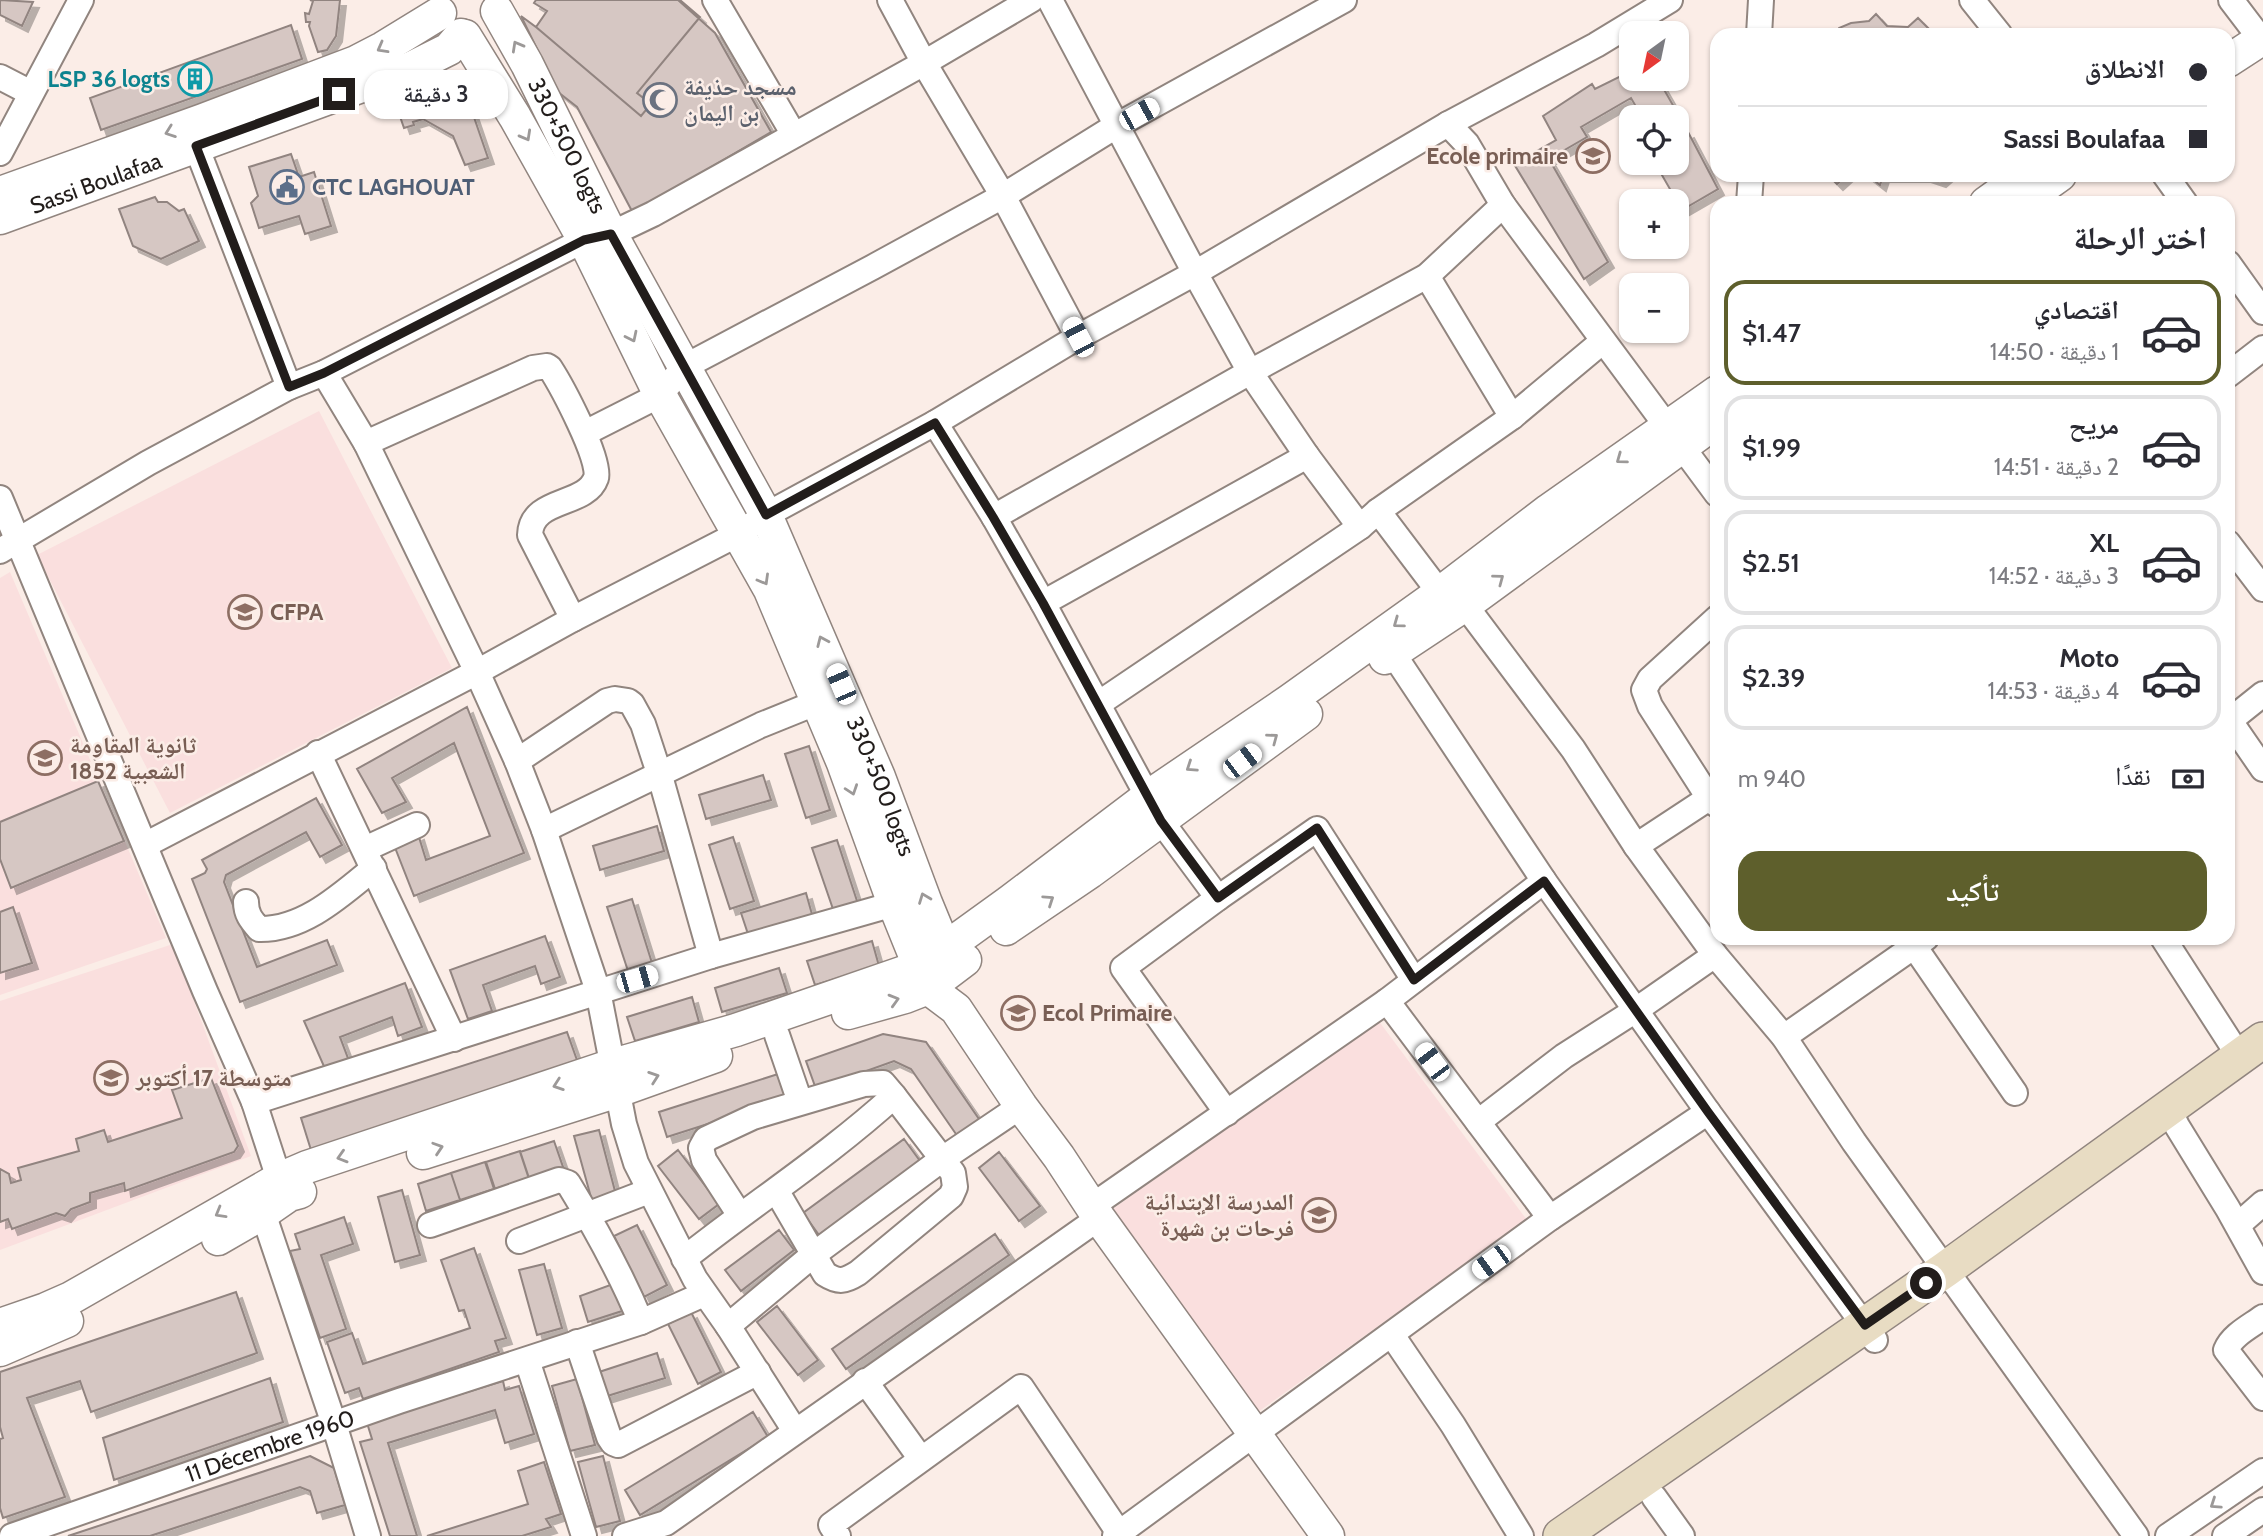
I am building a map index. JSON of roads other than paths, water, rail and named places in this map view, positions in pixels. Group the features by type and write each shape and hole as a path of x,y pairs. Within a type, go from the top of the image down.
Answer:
{"main road":[{"path":"1561,1536 1870,1332 1950,1276 2062,1183 2173,1117 2255,1053"},
{"path":"1598,1536 1654,1497 1870,1332"}],"street":[{"path":"0,153 81,0"},
{"path":"715,0 794,135"},
{"path":"890,0 1003,196 1078,337"},
{"path":"9,546 148,463 289,387 324,373 598,237 653,215 1031,0"},
{"path":"1050,0 1250,372 1307,456 1452,599 1573,749 1636,846 1715,955 1784,1037 1854,1142 2136,1536"},
{"path":"145,845 738,534 766,515 935,423 1078,337 1195,273 1448,124 1596,45 1670,0"},
{"path":"1759,28 1761,0"},
{"path":"1972,0 1994,28"},
{"path":"2231,0 2255,36 2235,55"},
{"path":"585,433 660,395 684,367 1003,196 1116,126 1331,4"},
{"path":"0,193 356,62 452,21 482,33 495,20 497,6"},
{"name":"330+500 logts","path":"497,6 527,64 598,237 684,367 766,515 879,778 936,968 957,987 956,1009 1021,1106"},
{"path":"452,21 598,237 660,395 770,590 804,707 843,763 894,904 936,968"},
{"name":"Sassi Boulafaa","path":"0,218 411,68 449,49 452,21"},
{"path":"0,77 31,93"},
{"path":"1448,124 1467,144 1503,205 1710,485"},
{"path":"196,146 289,387"},
{"path":"1996,196 2015,182"},
{"path":"2031,196 2050,182"},
{"path":"993,517 1427,276 1503,205"},
{"path":"2235,273 2263,312"},
{"path":"1427,276 1512,416"},
{"path":"1098,705 1369,519 1512,416 1603,341"},
{"path":"2235,370 2263,348"},
{"path":"366,443 540,366 547,366 554,374 585,433 597,470 596,479 588,489 540,513 533,519 530,529 530,536 573,619"},
{"path":"324,373 366,443 517,761 544,830 598,991 624,1124 636,1163 704,1294 729,1326 795,1431"},
{"path":"615,1078 736,1030 936,968 1003,930 1289,701 1452,599 1674,436 1710,399"},
{"path":"935,423 1043,603 1155,808 1218,898"},
{"path":"1674,436 1710,423"},
{"path":"1043,603 1307,456"},
{"path":"0,498 9,546 145,845 254,1102 284,1187"},
{"path":"2235,551 2263,589"},
{"path":"1155,808 1392,652 1452,599"},
{"path":"1710,624 1650,679 1644,690 1650,706 1710,796"},
{"path":"1392,652 1544,881 1708,1112 1870,1332"},
{"path":"2235,717 2263,694"},
{"path":"517,761 607,701 621,699 632,704 643,724 660,776 710,956"},
{"path":"544,830 804,707"},
{"path":"2235,730 2263,769"},
{"path":"318,753 454,1039"},
{"path":"1636,846 1710,803"},
{"path":"246,902 246,911 259,929 271,929 326,906 369,859 417,825"},
{"path":"1227,1113 1122,968 1218,898 1317,828 1414,980"},
{"path":"625,1536 669,1529 795,1431 1227,1113 1387,1001 1544,881"},
{"path":"254,1102 710,956 894,904"},
{"path":"1784,1037 1916,945"},
{"path":"1922,945 2015,1093"},
{"path":"2169,945 2255,1053"},
{"path":"1478,1122 1564,1056 1715,955"},
{"path":"0,1350 58,1326 263,1213 284,1187 307,1167 905,997 936,968"},
{"path":"1387,1001 1550,1219"},
{"path":"777,1035 800,1102"},
{"path":"740,1214 704,1160 701,1148 706,1139 721,1130 800,1102 864,1084 883,1083 953,1173 955,1187 951,1196 845,1281 836,1281 825,1274 776,1190"},
{"path":"684,1259 894,1096"},
{"path":"729,1326 813,1255 941,1160 1021,1106 1328,1536"},
{"path":"838,1536 831,1525 1021,1387 1117,1535 1550,1219 1708,1112"},
{"path":"2173,1117 2263,1272"},
{"path":"430,1226 559,1180 568,1183 608,1254 641,1322"},
{"path":"0,1325 71,1297 284,1187"},
{"path":"519,1241 649,1191"},
{"path":"2238,1225 2263,1203"},
{"path":"263,1213 334,1424 368,1536"},
{"name":"11 Décembre 1960","path":"12,1536 334,1424 641,1322 704,1294"},
{"path":"2263,1317 2228,1344 2226,1350 2263,1398"},
{"path":"1392,1335 1453,1425 1521,1536"},
{"path":"577,1342 609,1437 618,1445 758,1372"},
{"path":"527,1360 584,1536"},
{"path":"865,1381 921,1459"},
{"path":"2168,1536 2263,1471"},
{"path":"1654,1497 1682,1536"},
{"path":"2225,1536 2263,1510"}],"place":[{"name":"LSP 36 logts","path":"195,79"},
{"name":"مسجد حذيفة بن اليمان","path":"660,100"},
{"name":"Ecole primaire","path":"1593,156"},
{"name":"CTC LAGHOUAT","path":"287,187"},
{"name":"CFPA","path":"245,612"},
{"name":"ثانوية المقاومة الشعبية 1852","path":"45,758"},
{"name":"Ecol Primaire","path":"1018,1013"},
{"name":"متوسطة 17 أكتوبر","path":"111,1078"},
{"name":"المدرسة الإبتدائية فرحات بن شهرة","path":"1319,1215"}]}
